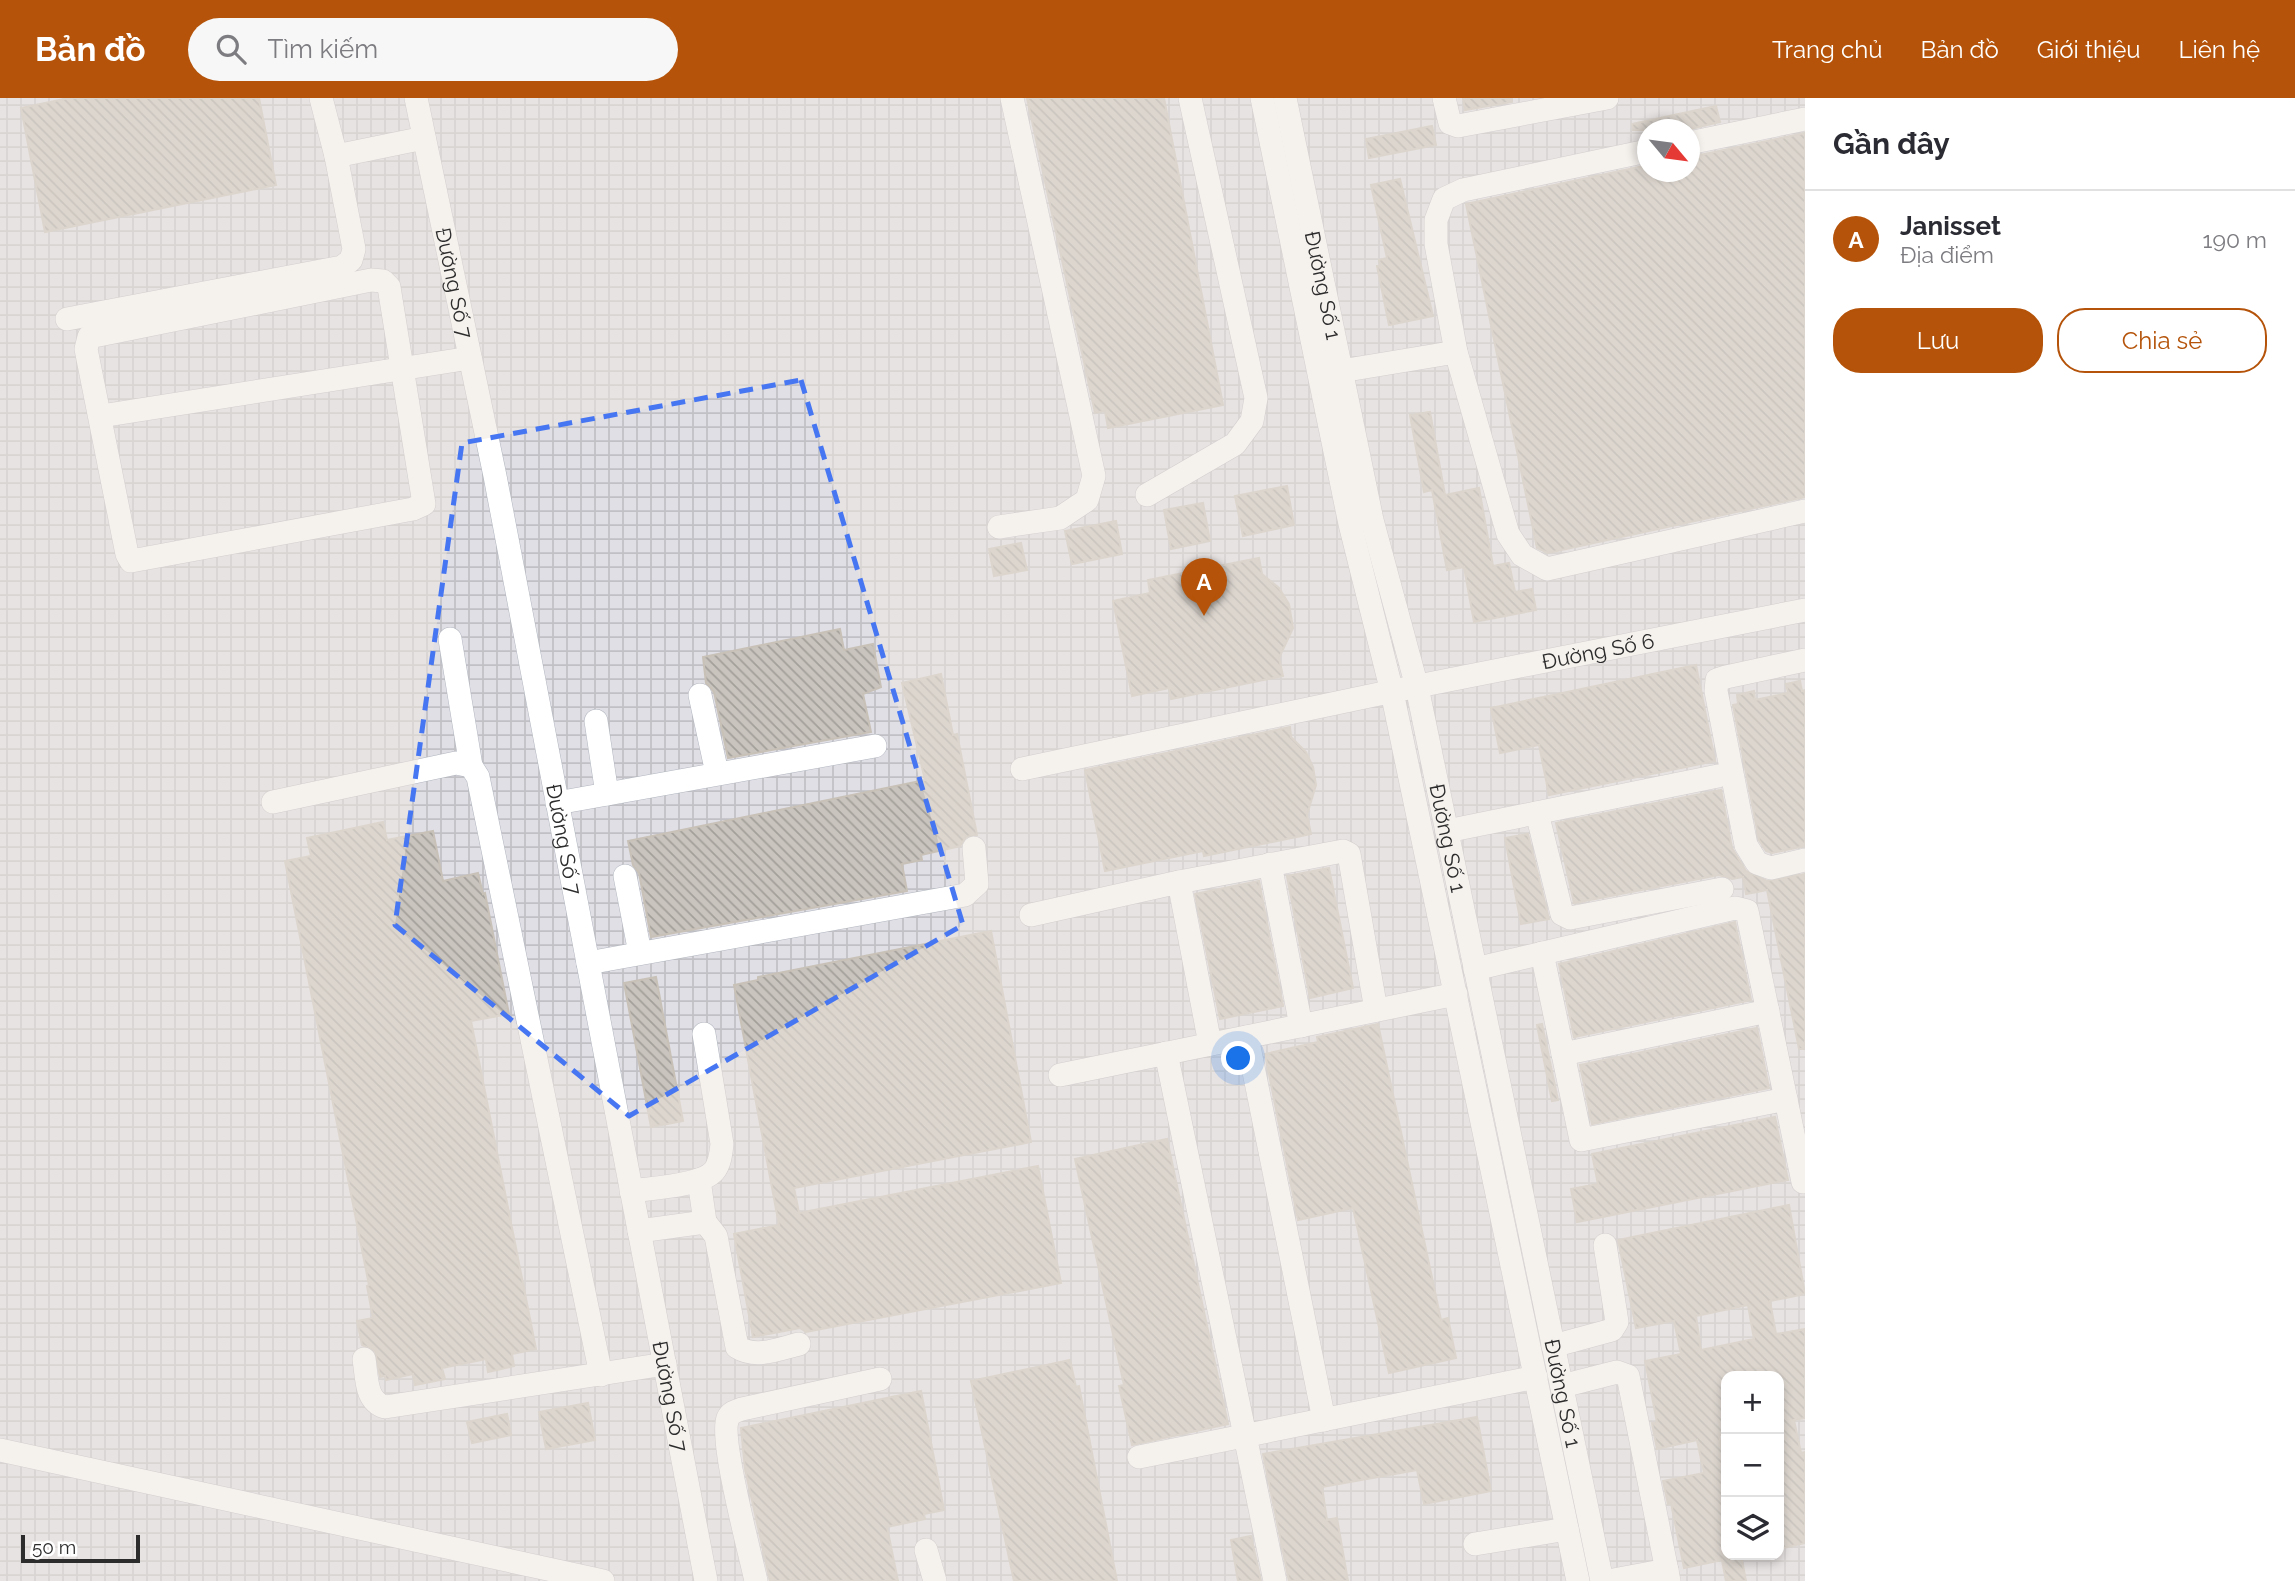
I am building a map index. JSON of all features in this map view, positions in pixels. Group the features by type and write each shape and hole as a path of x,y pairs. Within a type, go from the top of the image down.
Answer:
{"street":[{"path":"67,318 342,267 351,260 354,249 336,156 321,98"},
{"name":"Đường Số 7","path":"416,98 470,358 706,1581"},
{"path":"999,527 1060,518 1087,500 1094,476 1012,98"},
{"path":"1147,495 1235,444 1252,421 1256,398 1191,98"},
{"name":"Đường Số 1","path":"1262,98 1350,524 1392,692 1578,1581"},
{"name":"Đường Số 1","path":"1285,98 1372,520 1417,687 1602,1581"},
{"path":"1444,98 1450,123 1458,126 1607,98"},
{"path":"1700,141 1805,119"},
{"path":"336,156 424,138"},
{"path":"1637,153 1463,190 1444,200 1436,220 1436,244 1457,352 1508,534 1522,555 1547,569 1805,511"},
{"path":"371,280 383,281 389,288 400,369 425,499 420,507 131,561 127,554 101,416 86,349 89,337 371,280"},
{"path":"1341,371 1457,352"},
{"path":"101,416 470,358"},
{"name":"Đường Số 6","path":"1022,769 1805,610"},
{"path":"450,639 471,766 478,777 601,1375"},
{"path":"1805,660 1717,680 1716,691 1746,845 1753,859 1771,868 1805,860"},
{"path":"700,695 717,773"},
{"path":"596,721 607,794"},
{"path":"557,803 875,746"},
{"path":"273,802 456,763 471,766"},
{"path":"1447,831 1718,776"},
{"path":"1537,813 1562,914 1570,918 1722,889"},
{"path":"588,963 965,895 977,884 974,848"},
{"path":"1031,915 1270,864 1338,851 1349,854 1376,1010"},
{"path":"1270,864 1301,1026"},
{"path":"625,876 640,953"},
{"path":"1179,882 1210,1044"},
{"path":"1475,969 1741,909 1747,911 1803,1182"},
{"path":"1542,953 1581,1140 1786,1099"},
{"path":"1060,1075 1456,994"},
{"path":"1563,1054 1768,1011"},
{"path":"631,1191 699,1180 714,1172 722,1144 704,1034"},
{"path":"1247,1037 1324,1420"},
{"path":"1166,1053 1275,1581"},
{"path":"699,1180 705,1223 716,1236 737,1347 746,1353 762,1353 799,1343"},
{"path":"639,1231 705,1223"},
{"path":"1553,1346 1612,1330 1617,1322 1605,1245"},
{"path":"364,1359 370,1396 374,1402 385,1407 665,1364"},
{"path":"1562,1386 1617,1372 1628,1376 1668,1575 1608,1581"},
{"path":"1139,1457 1536,1377"},
{"path":"756,1581 728,1450 727,1419 732,1412 742,1409 880,1379"},
{"path":"0,1450 541,1574 603,1581"},
{"path":"1475,1544 1567,1530"},
{"path":"926,1550 935,1581"}],"highlighted area":[{"path":"801,380 963,925 629,1116 395,925 462,443"}],"shaded area":[{"path":"0,98 1805,98 1805,1581 0,1581"}],"building":[{"path":"69,98 259,98 276,185 45,232 21,108"},
{"path":"1027,98 1164,98 1223,405 1108,428 1105,411 1095,413"},
{"path":"1463,98 1512,98 1512,102 1465,110"},
{"path":"1716,106 1720,122 1700,127 1700,119 1655,119"},
{"path":"1432,126 1436,145 1369,158 1366,139"},
{"path":"1805,133 1805,497 1548,553 1537,548 1466,204 1637,167 1637,182 1700,182 1700,155"},
{"path":"1400,179 1433,316 1389,325 1377,266 1380,266 1379,260 1387,258 1371,185"},
{"path":"1430,412 1445,495 1479,488 1493,566 1509,563 1515,592 1532,589 1536,610 1474,622 1464,567 1447,570 1432,490 1424,492 1410,415"},
{"path":"1287,486 1294,525 1243,536 1235,496"},
{"path":"1203,503 1210,541 1171,549 1164,510"},
{"path":"1116,521 1122,554 1072,564 1065,531"},
{"path":"1021,543 1027,570 994,576 989,549"},
{"path":"1259,558 1262,574 1279,588 1289,604 1293,628 1279,658 1283,676 1171,699 1169,688 1132,696 1113,601 1150,593 1148,580"},
{"path":"840,629 844,650 873,644 881,687 863,694 871,732 728,758 714,692 706,683 703,657"},
{"path":"1696,665 1715,761 1549,795 1539,745 1500,753 1491,708"},
{"path":"941,674 953,735 957,734 977,835 966,837 960,846 921,855 922,860 902,864 907,891 651,937 639,873 633,865 628,841 925,780 902,683"},
{"path":"1800,681 1802,691 1805,690 1805,846 1772,853 1766,851 1759,840 1733,705 1738,704 1737,695 1754,691 1755,700 1788,693 1786,684"},
{"path":"1290,727 1291,737 1306,752 1313,767 1316,785 1307,815 1311,834 1204,856 1203,851 1105,871 1085,770"},
{"path":"1721,790 1732,848 1746,871 1767,881 1805,874 1805,1049 1799,1049 1767,890 1746,894 1743,877 1732,879 1719,875 1574,903 1556,823"},
{"path":"383,822 387,840 433,831 443,881 478,873 483,894 485,893 509,1014 471,1021 536,1349 512,1354 514,1366 488,1372 486,1359 442,1368 445,1379 415,1385 413,1374 386,1380 385,1376 380,1377 375,1351 362,1345 357,1321 373,1318 367,1286 369,1285 285,861 311,856 307,838"},
{"path":"1528,834 1549,919 1521,924 1505,838"},
{"path":"1329,868 1353,988 1310,998 1287,876"},
{"path":"1259,881 1283,1006 1220,1019 1195,894"},
{"path":"1735,922 1751,1000 1574,1037 1559,964"},
{"path":"991,931 1031,1142 794,1188 799,1213 1038,1166 1061,1283 806,1332 800,1328 753,1337 734,1234 779,1225 734,985 758,980 758,977"},
{"path":"656,977 683,1121 651,1127 624,983"},
{"path":"1378,1024 1441,1320 1448,1318 1456,1358 1389,1373 1353,1208 1298,1220 1265,1054 1318,1042 1317,1037"},
{"path":"1542,1024 1558,1100 1552,1101 1537,1025"},
{"path":"1757,1028 1769,1088 1592,1124 1580,1065"},
{"path":"1775,1117 1788,1180 1577,1222 1571,1189 1598,1184 1592,1154"},
{"path":"1167,1139 1228,1424 1132,1445 1119,1386 1124,1385 1075,1159"},
{"path":"1789,1205 1805,1294 1770,1301 1776,1334 1805,1329 1805,1418 1794,1420 1801,1453 1805,1452 1805,1543 1784,1548 1784,1371 1721,1371 1719,1435 1722,1560 1684,1568 1671,1503 1668,1504 1663,1481 1704,1473 1697,1440 1657,1449 1652,1423 1657,1422 1645,1361 1681,1354 1674,1321 1636,1328 1618,1240","holes":["1748,1305 1754,1339 1701,1350 1696,1316"]},
{"path":"1070,1360 1076,1387 1079,1386 1117,1581 1014,1581 971,1381"},
{"path":"921,1391 944,1510 924,1514 925,1519 887,1527 898,1581 770,1581 745,1469 741,1428"},
{"path":"588,1403 595,1440 546,1449 539,1412"},
{"path":"507,1414 511,1435 472,1443 467,1422"},
{"path":"1477,1417 1491,1491 1424,1504 1417,1470 1322,1487 1327,1520 1337,1518 1348,1581 1289,1581 1263,1454"},
{"path":"1251,1536 1261,1581 1238,1581 1231,1540"},
{"path":"1722,1560 1742,1560 1746,1581 1726,1581"}],"place":[{"name":"Janisset","path":"1204,616"}]}
